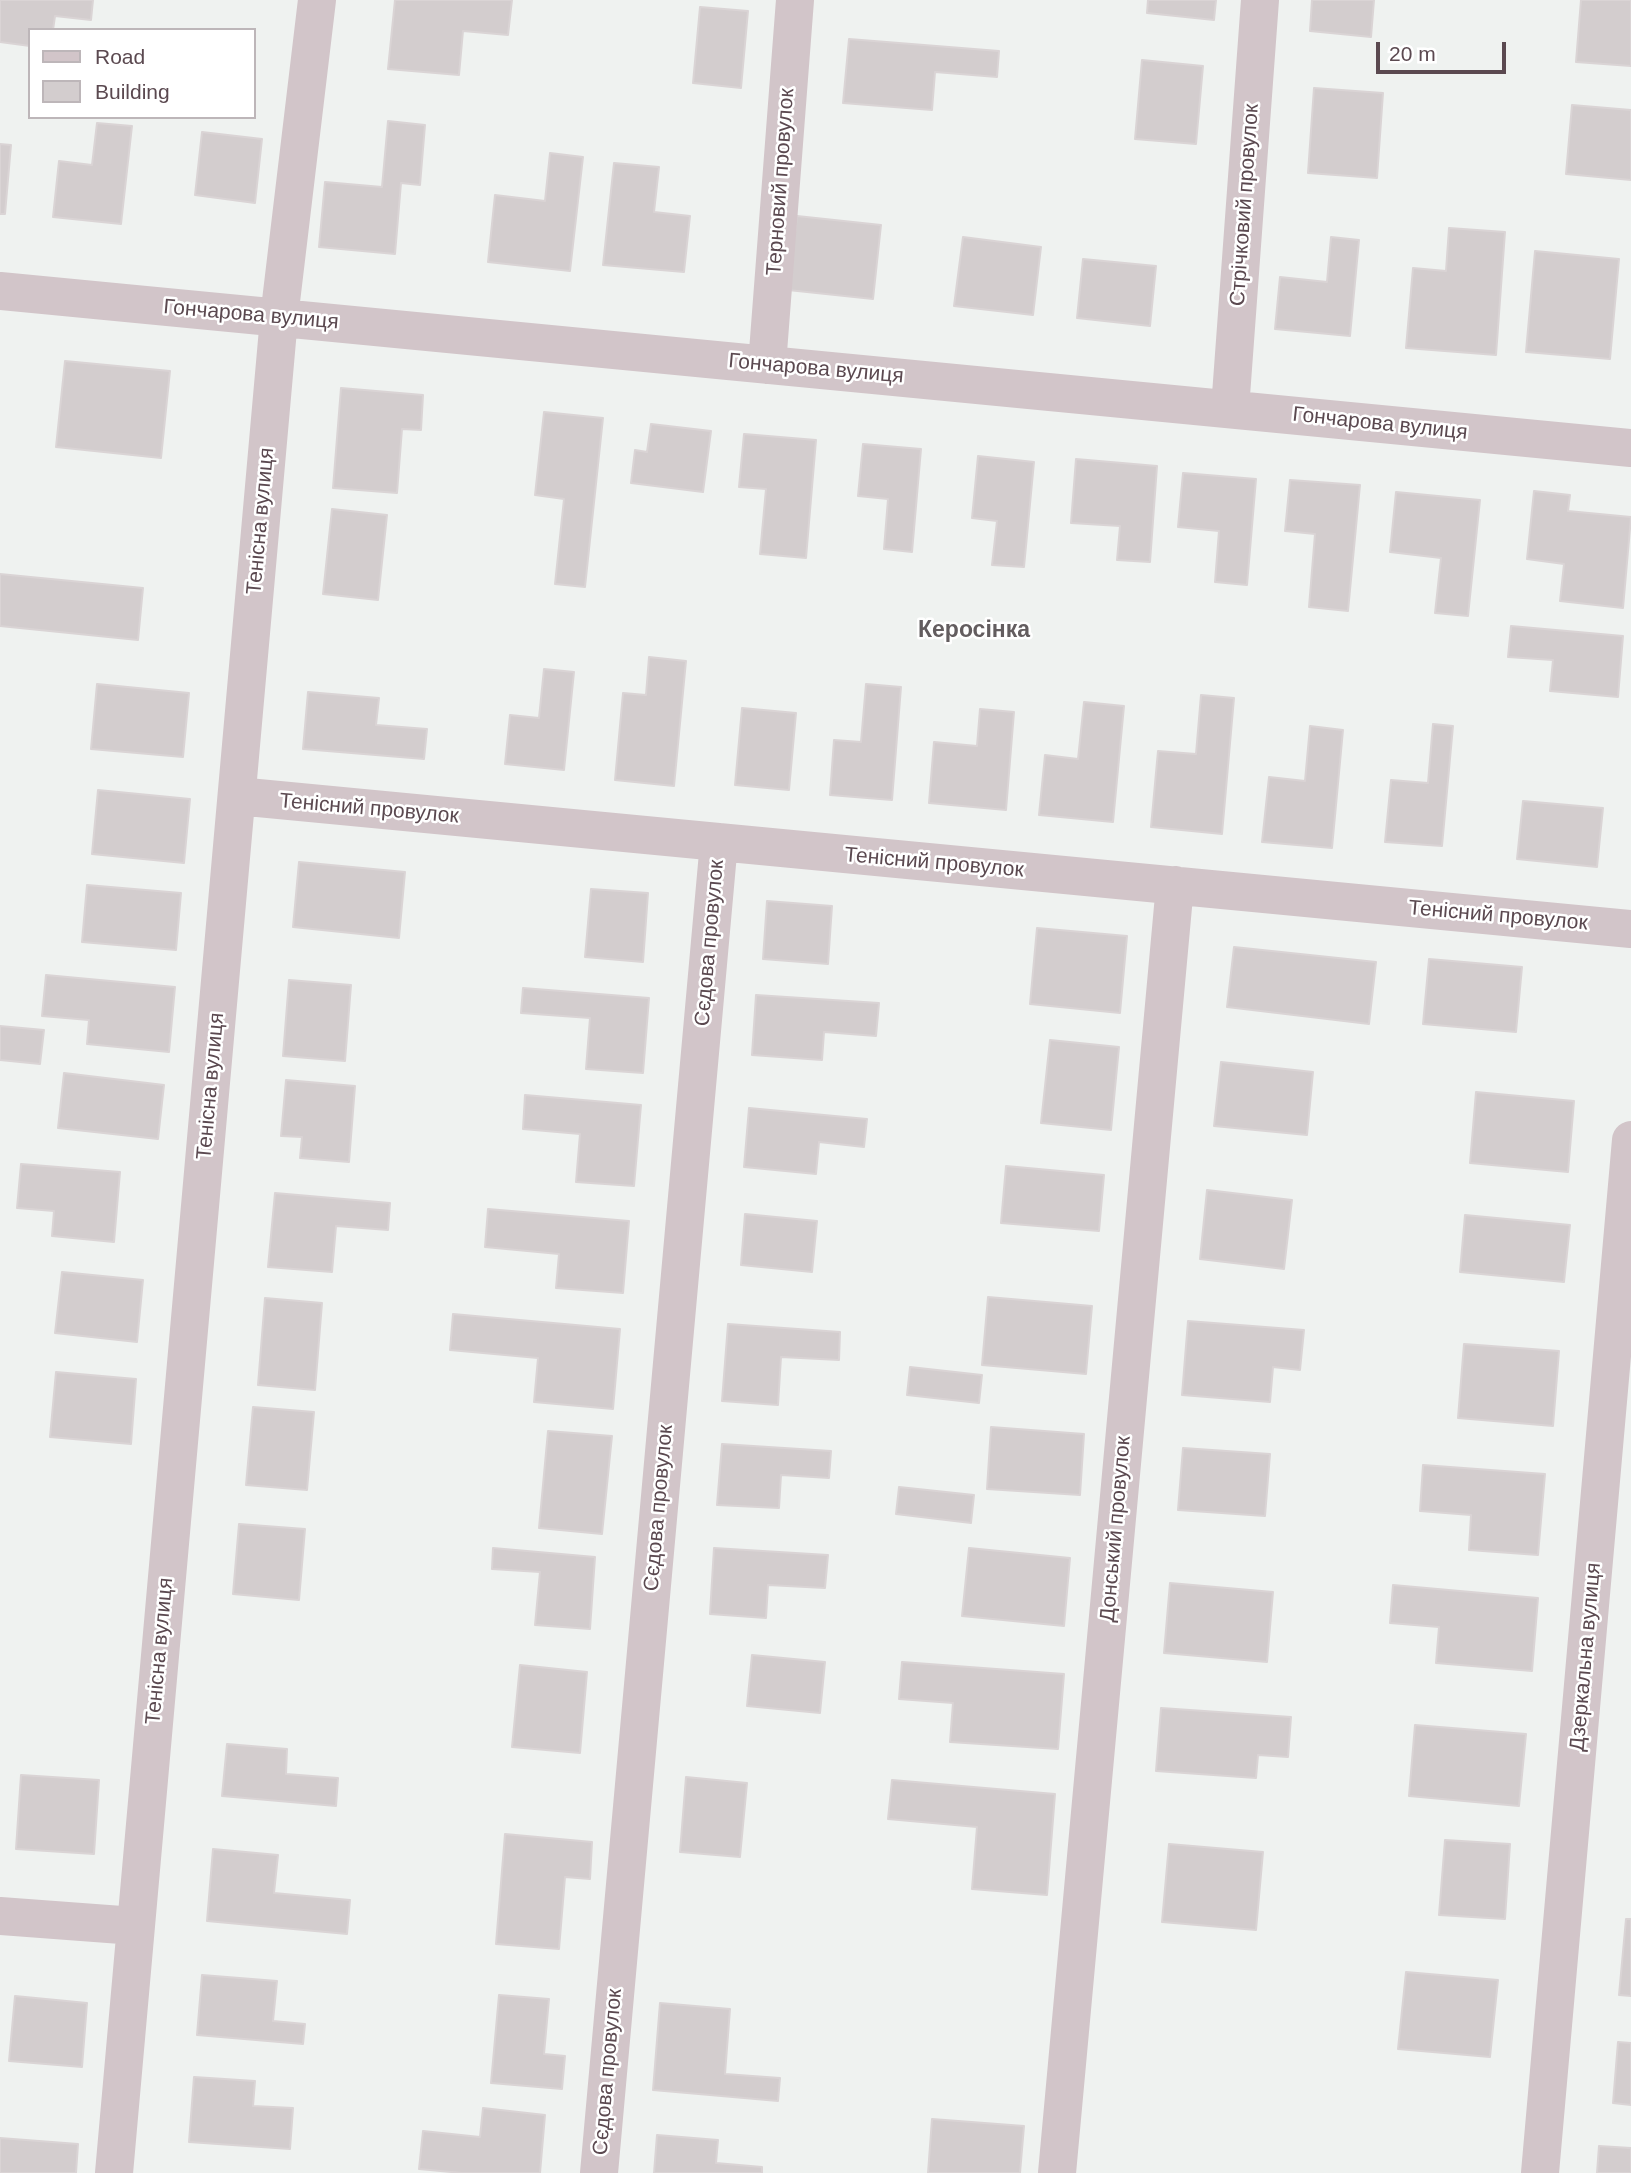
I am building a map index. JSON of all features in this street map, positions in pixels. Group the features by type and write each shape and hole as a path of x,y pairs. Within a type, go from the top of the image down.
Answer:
{"street":[{"name":"Тенісна вулиця","path":"114,2173 279,318 317,0"},
{"name":"Терновий провулок","path":"767,365 795,0"},
{"name":"Стрічковий провулок","path":"1230,409 1261,0"},
{"name":"Гончарова вулиця","path":"0,291 1631,448"},
{"name":"Тенісний провулок","path":"237,796 1631,929"},
{"name":"Сєдова провулок","path":"599,2173 719,842"},
{"name":"Донський провулок","path":"1057,2173 1175,885"},
{"name":"Дзеркальна вулиця","path":"1540,2173 1631,1140"},
{"path":"0,1916 135,1926"}],"building":[{"path":"0,0 93,0 91,20 55,16 53,28 28,28 28,46 0,42"},
{"path":"395,0 512,0 508,35 463,31 459,75 388,69"},
{"path":"1148,0 1216,0 1214,20 1147,13"},
{"path":"1312,0 1374,0 1371,37 1310,31"},
{"path":"1581,0 1631,0 1631,66 1576,62"},
{"path":"700,7 748,11 741,88 693,83"},
{"path":"849,39 999,51 997,77 935,72 932,110 843,103"},
{"path":"1142,60 1203,66 1196,144 1135,139"},
{"path":"1314,88 1383,93 1377,178 1308,173"},
{"path":"1572,105 1631,110 1631,180 1566,174"},
{"path":"388,121 425,125 420,185 401,183 395,254 319,247 325,182 382,187"},
{"path":"97,123 132,126 121,224 53,217 59,161 92,165"},
{"path":"202,132 262,139 255,203 195,195"},
{"path":"0,144 11,145 5,214 0,214"},
{"path":"550,153 583,157 570,271 488,262 495,195 545,201"},
{"path":"614,163 659,167 654,212 690,216 684,272 603,265"},
{"path":"797,216 881,225 873,299 788,290"},
{"path":"1449,228 1505,232 1496,355 1406,348 1413,268 1446,271"},
{"path":"963,237 1041,247 1033,315 954,306"},
{"path":"1331,237 1359,240 1350,336 1275,329 1280,277 1327,282"},
{"path":"1535,251 1619,259 1610,359 1526,352"},
{"path":"1083,259 1156,266 1150,326 1077,318"},
{"path":"65,361 170,371 161,458 56,447"},
{"path":"341,388 423,395 421,430 402,429 397,493 333,488"},
{"path":"544,412 603,418 585,587 555,584 564,499 535,495"},
{"path":"651,424 711,431 703,492 631,483 635,450 647,452"},
{"path":"744,434 816,440 806,558 760,554 766,489 739,487"},
{"path":"863,444 921,449 912,552 884,549 888,499 858,496"},
{"path":"978,456 1034,462 1024,567 992,565 997,521 972,518"},
{"path":"1076,459 1157,466 1150,562 1117,560 1120,526 1071,523"},
{"path":"1183,473 1256,479 1247,585 1215,582 1219,531 1178,527"},
{"path":"1290,480 1360,485 1348,611 1309,607 1315,534 1285,531"},
{"path":"1534,491 1570,495 1568,511 1631,517 1623,608 1560,601 1564,564 1527,559"},
{"path":"1396,492 1480,500 1468,616 1435,613 1441,558 1390,552"},
{"path":"332,509 387,515 378,600 323,594"},
{"path":"0,574 143,588 138,640 0,626"},
{"path":"1511,626 1623,636 1618,697 1550,691 1553,660 1508,657"},
{"path":"649,657 686,661 674,786 615,780 623,693 646,695"},
{"path":"544,669 574,672 564,770 505,764 510,715 539,718"},
{"path":"97,684 189,693 183,757 91,749"},
{"path":"866,684 901,687 892,800 830,795 834,740 861,742"},
{"path":"308,692 379,698 376,725 427,729 424,759 303,749"},
{"path":"1201,695 1234,698 1222,834 1151,827 1158,751 1196,754"},
{"path":"1084,702 1124,706 1113,822 1039,815 1045,755 1078,759"},
{"path":"742,708 796,713 789,790 735,785"},
{"path":"980,709 1014,712 1006,810 929,803 934,742 977,746"},
{"path":"1433,724 1453,726 1442,846 1385,842 1391,780 1428,783"},
{"path":"1310,726 1343,730 1332,848 1262,842 1269,777 1305,781"},
{"path":"98,790 190,799 184,863 92,854"},
{"path":"1523,801 1603,808 1597,867 1517,859"},
{"path":"299,862 405,872 399,938 293,927"},
{"path":"87,885 181,893 176,950 82,942"},
{"path":"591,889 648,893 643,962 585,957"},
{"path":"767,901 832,906 828,964 763,959"},
{"path":"1037,928 1127,936 1120,1013 1030,1004"},
{"path":"1234,947 1376,962 1369,1024 1227,1007"},
{"path":"1429,959 1522,967 1516,1032 1423,1024"},
{"path":"46,975 175,987 169,1052 87,1044 89,1020 42,1016"},
{"path":"289,980 351,985 345,1061 283,1056"},
{"path":"523,988 649,998 643,1073 586,1069 590,1018 521,1013"},
{"path":"756,995 879,1003 876,1036 824,1032 822,1060 752,1055"},
{"path":"0,1026 44,1030 40,1064 0,1060"},
{"path":"1050,1040 1119,1047 1111,1130 1041,1123"},
{"path":"1221,1062 1313,1072 1307,1135 1214,1126"},
{"path":"64,1073 164,1085 158,1139 58,1128"},
{"path":"286,1080 355,1086 349,1162 300,1158 302,1137 281,1136"},
{"path":"1476,1092 1574,1101 1568,1172 1470,1163"},
{"path":"525,1095 641,1105 634,1186 576,1182 580,1134 523,1129"},
{"path":"749,1108 867,1119 864,1147 819,1142 816,1174 744,1167"},
{"path":"21,1164 120,1172 114,1242 52,1236 54,1211 17,1208"},
{"path":"1006,1166 1104,1175 1099,1231 1001,1223"},
{"path":"1207,1190 1292,1200 1284,1269 1200,1259"},
{"path":"275,1193 390,1203 388,1230 336,1226 332,1272 268,1267"},
{"path":"488,1209 629,1221 623,1293 556,1288 559,1254 485,1247"},
{"path":"745,1214 817,1221 812,1272 741,1265"},
{"path":"1465,1215 1570,1225 1564,1282 1460,1272"},
{"path":"62,1272 143,1280 137,1342 55,1333"},
{"path":"988,1297 1092,1306 1086,1374 982,1365"},
{"path":"265,1298 322,1303 315,1390 258,1385"},
{"path":"453,1314 620,1329 613,1409 534,1402 538,1358 450,1350"},
{"path":"1188,1321 1304,1330 1300,1370 1273,1367 1270,1402 1182,1395"},
{"path":"728,1324 840,1332 839,1360 781,1357 778,1405 722,1401"},
{"path":"1464,1344 1559,1351 1553,1426 1458,1418"},
{"path":"910,1367 982,1375 979,1403 907,1395"},
{"path":"56,1372 136,1379 131,1444 50,1437"},
{"path":"253,1407 314,1412 307,1490 246,1485"},
{"path":"991,1427 1084,1434 1080,1495 987,1489"},
{"path":"548,1431 612,1436 602,1534 539,1528"},
{"path":"722,1444 831,1451 829,1478 781,1475 779,1508 717,1505"},
{"path":"1183,1448 1270,1454 1265,1516 1178,1510"},
{"path":"1423,1465 1545,1474 1538,1555 1469,1550 1471,1515 1420,1511"},
{"path":"899,1487 974,1495 971,1523 896,1514"},
{"path":"239,1524 305,1529 299,1600 233,1594"},
{"path":"493,1548 595,1557 590,1629 535,1625 540,1572 492,1569"},
{"path":"714,1548 828,1555 825,1588 768,1585 766,1618 710,1614"},
{"path":"969,1548 1070,1558 1064,1626 962,1616"},
{"path":"1170,1583 1273,1592 1267,1662 1164,1653"},
{"path":"1393,1585 1538,1598 1532,1671 1436,1663 1439,1627 1390,1623"},
{"path":"752,1655 825,1662 820,1713 747,1706"},
{"path":"902,1662 1064,1674 1058,1749 950,1742 953,1703 899,1699"},
{"path":"520,1665 587,1672 580,1753 512,1747"},
{"path":"1161,1708 1291,1717 1288,1757 1258,1755 1256,1778 1156,1771"},
{"path":"1415,1725 1526,1734 1519,1806 1409,1796"},
{"path":"227,1744 287,1749 286,1774 338,1778 336,1806 222,1796"},
{"path":"21,1775 99,1780 94,1854 16,1849"},
{"path":"686,1777 747,1783 740,1857 680,1852"},
{"path":"892,1780 1055,1794 1047,1895 972,1889 977,1827 888,1819"},
{"path":"505,1834 592,1842 590,1879 565,1877 559,1949 496,1944"},
{"path":"1445,1840 1510,1844 1505,1919 1439,1915"},
{"path":"1169,1844 1263,1852 1256,1930 1162,1922"},
{"path":"213,1849 278,1855 274,1893 350,1900 347,1934 207,1921"},
{"path":"1626,1919 1631,1919 1631,1996 1619,1995"},
{"path":"1406,1972 1498,1980 1490,2057 1398,2049"},
{"path":"202,1975 277,1981 273,2021 305,2024 303,2044 197,2035"},
{"path":"499,1995 549,1999 544,2054 565,2056 562,2089 491,2083"},
{"path":"15,1996 87,2003 82,2067 9,2061"},
{"path":"660,2003 730,2009 725,2074 780,2078 778,2101 653,2090"},
{"path":"1618,2042 1631,2043 1631,2105 1613,2103"},
{"path":"194,2077 255,2081 253,2106 293,2108 290,2149 189,2142"},
{"path":"483,2108 545,2115 540,2173 462,2173 419,2169 423,2131 480,2137"},
{"path":"932,2119 1024,2126 1020,2173 928,2173"},
{"path":"657,2135 718,2140 716,2163 762,2167 762,2173 654,2173"},
{"path":"0,2138 78,2144 76,2173 0,2173"},
{"path":"1599,2146 1631,2148 1631,2173 1597,2173"}],"district":[{"name":"Керосінка","path":"974,631"}]}
